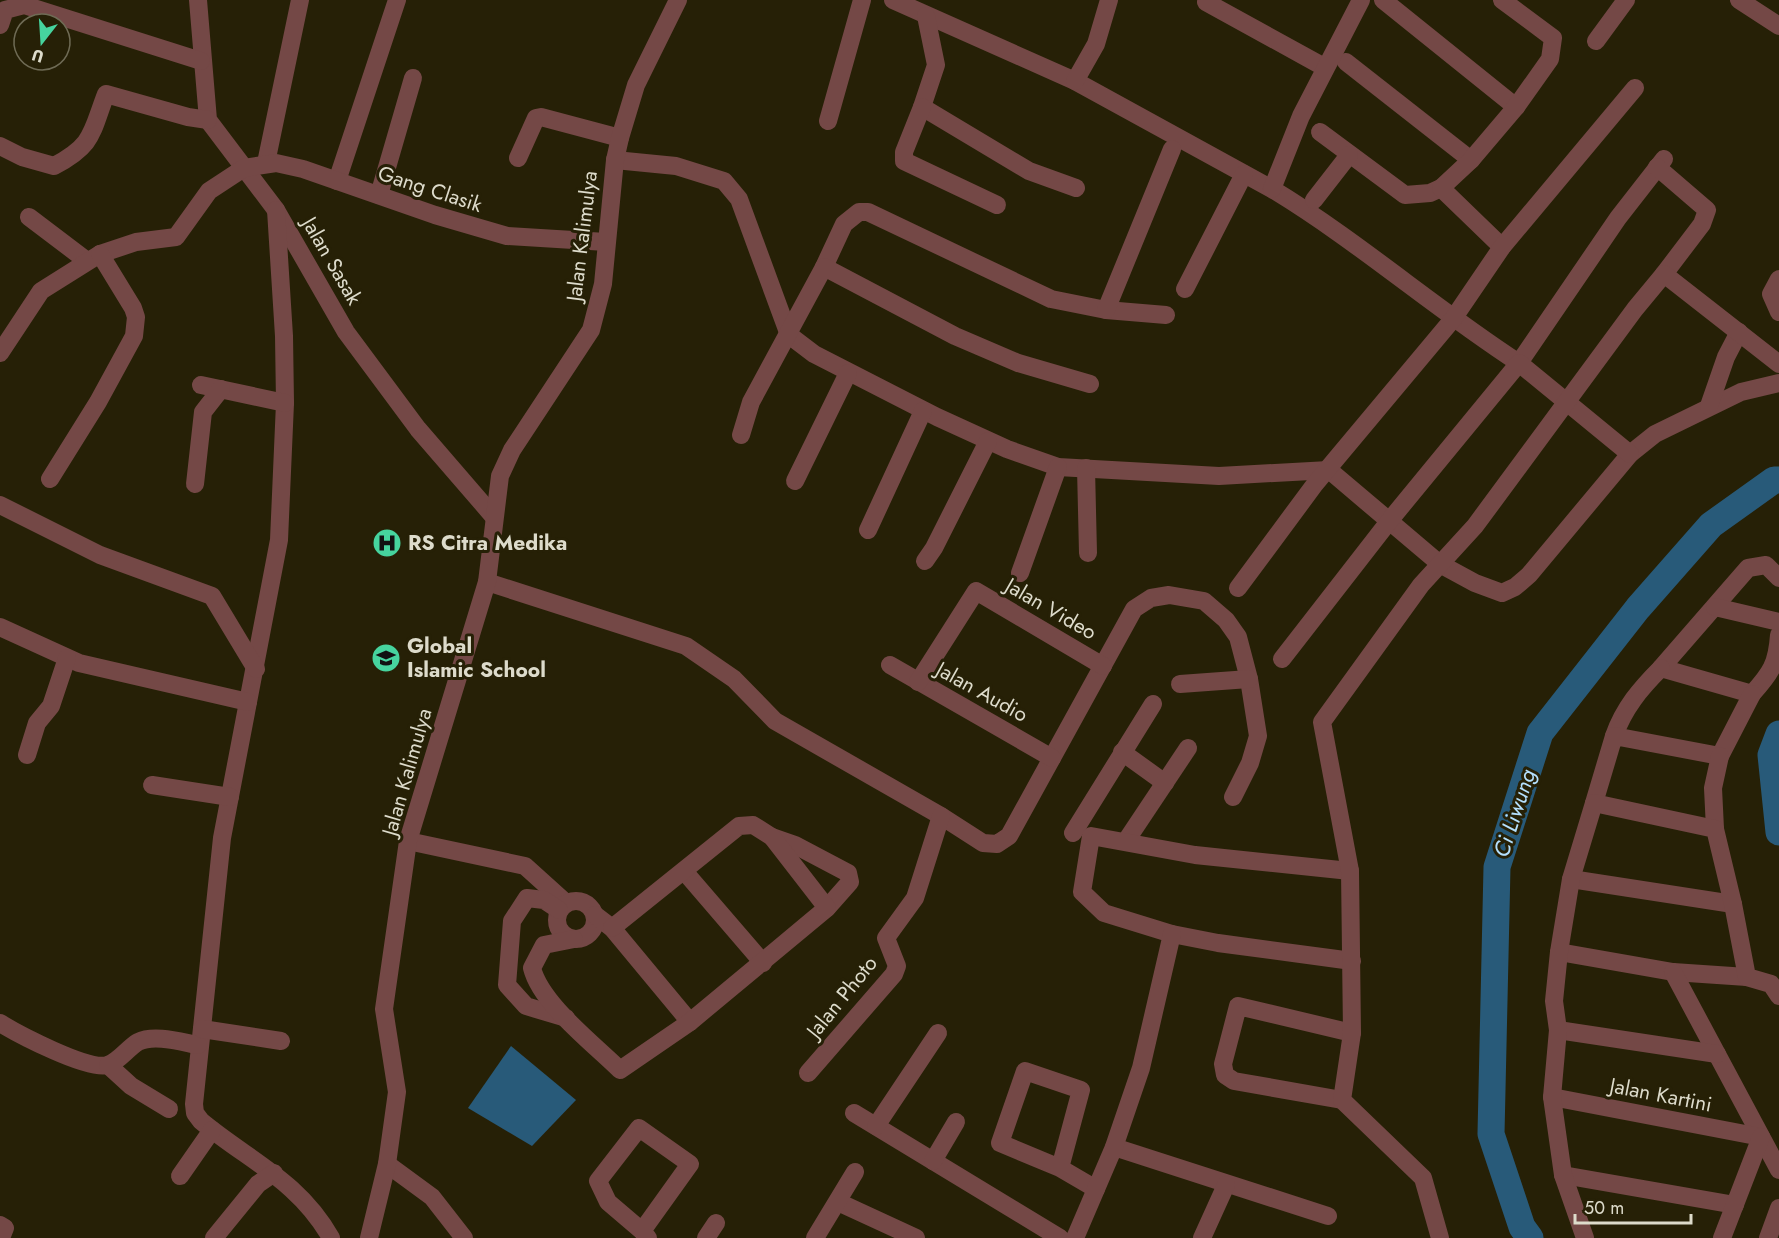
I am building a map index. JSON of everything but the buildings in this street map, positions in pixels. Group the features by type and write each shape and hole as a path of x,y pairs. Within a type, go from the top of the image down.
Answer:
{"street":[{"path":"0,146 22,157 54,166 78,154 87,142 106,94 188,117 208,120 201,61 198,0"},
{"path":"266,163 300,0"},
{"path":"337,181 397,0"},
{"name":"Jalan Kalimulya","path":"369,1238 387,1164 397,1092 384,1009 408,842 487,582 500,476 512,450 591,330 603,284 615,160 620,138 636,85 678,0"},
{"path":"828,121 862,0"},
{"path":"893,0 1074,81 1272,189 1299,206 1453,320 1519,363 1630,453"},
{"path":"1074,81 1096,44 1109,0"},
{"path":"1272,189 1324,67 1361,0"},
{"path":"1383,0 1516,107"},
{"path":"1320,132 1405,195 1430,193 1441,188 1471,160 1516,107 1550,59 1553,38 1502,0"},
{"path":"1596,41 1626,0"},
{"path":"1745,1 1779,26"},
{"path":"1206,2 1324,67"},
{"path":"0,26 5,10 24,5 201,61"},
{"path":"926,16 936,65 904,152 904,160 997,205"},
{"path":"1346,62 1471,160"},
{"path":"379,195 413,78"},
{"path":"1238,588 1315,484 1453,320 1502,247 1635,88"},
{"path":"922,107 1029,171 1076,188"},
{"path":"518,158 536,118 541,117 620,138"},
{"name":"Jalan Sasak","path":"208,120 276,210 346,332 418,429 494,517"},
{"path":"1106,310 1172,149"},
{"path":"1314,200 1349,155"},
{"path":"615,160 676,166 724,181 739,200 789,335 814,354 923,411 988,441 1058,467 1219,476 1329,470 1440,564 1502,592 1515,587 1556,543 1630,453 1655,434 1709,406 1741,393 1779,383"},
{"name":"Gang Clasik","path":"244,168 266,163 303,169 507,236 606,242"},
{"path":"1282,659 1390,520 1519,363 1618,218 1661,163 1707,210 1702,224 1567,400 1475,526 1421,585 1322,722 1350,871 1352,1033 1342,1100"},
{"path":"0,353 41,291 93,257 136,242 176,237 209,191 244,168"},
{"path":"1185,290 1244,174"},
{"path":"1441,188 1502,247"},
{"path":"276,210 284,336 285,403 279,540 222,838 200,1037 195,1113 212,1130 274,1173 317,1213 330,1238"},
{"path":"741,435 752,402 789,335 844,224 859,212 868,212 1051,299 1106,310 1167,315"},
{"path":"29,217 93,257 133,308 136,317 134,336 98,402 50,479"},
{"path":"824,267 955,336 1018,363 1090,384"},
{"path":"1664,274 1779,364"},
{"path":"1779,279 1771,294 1779,312"},
{"path":"1709,406 1726,357 1739,332"},
{"path":"795,481 848,372"},
{"path":"201,385 285,403"},
{"path":"195,484 203,412 221,389"},
{"path":"868,530 923,411"},
{"path":"925,561 934,548 988,441"},
{"path":"1020,573 1058,467"},
{"path":"1086,468 1088,553"},
{"path":"0,505 100,555 212,597 256,669"},
{"path":"1585,1238 1563,1175 1552,1097 1558,1030 1554,1001 1559,952 1571,879 1620,719 1637,693 1752,566 1769,566 1779,578"},
{"path":"487,582 686,646 734,680 775,721 941,816 983,843 997,844 1009,836 1134,609 1151,598 1169,595 1204,601 1226,620 1238,638 1249,679 1258,736 1250,764 1233,797"},
{"name":"Jalan Video","path":"918,682 976,591 1103,666"},
{"path":"1715,607 1779,622"},
{"path":"0,627 67,658 248,702"},
{"path":"1747,977 1715,829 1713,788 1720,756 1752,694 1770,674 1778,658 1779,635"},
{"path":"27,755 37,723 51,706 67,658"},
{"name":"Jalan Audio","path":"890,665 1052,758"},
{"path":"1662,668 1752,694"},
{"path":"1180,684 1249,679"},
{"path":"1073,833 1153,704"},
{"path":"1614,736 1720,756"},
{"path":"1126,841 1188,748"},
{"path":"1122,752 1165,783"},
{"path":"152,785 230,797"},
{"path":"1594,803 1715,829"},
{"name":"Jalan Photo","path":"808,1073 894,974 897,966 886,938 915,898 941,816"},
{"path":"596,915 590,934 544,945 532,968 535,981 566,1018 620,1070 690,1022 763,963 827,908 850,882 848,873 795,845 771,837 753,825 739,826 612,928"},
{"path":"1350,871 1195,855 1091,836 1082,892 1104,913 1172,934 1218,944 1352,962"},
{"path":"771,837 827,908"},
{"path":"408,842 525,867 563,907"},
{"path":"684,871 763,963"},
{"path":"1571,879 1733,904"},
{"path":"566,1018 526,1006 507,985 512,921 527,898 544,900 563,907 585,904 612,928 690,1022"},
{"path":"563,907 557,925 564,934 574,939"},
{"path":"1075,1238 1113,1148 1141,1068 1172,934"},
{"path":"1559,952 1673,972 1747,977 1772,984 1779,996"},
{"name":"Jalan Kartini","path":"1673,972 1761,1137"},
{"path":"1352,1033 1238,1006 1223,1064 1225,1075 1234,1081 1342,1100 1423,1178 1440,1238"},
{"path":"0,1023 27,1039 93,1065 108,1065 139,1041 200,1037 280,1041"},
{"path":"1558,1030 1717,1054"},
{"path":"876,1126 938,1033"},
{"path":"108,1065 131,1086 170,1109"},
{"path":"1060,1168 1081,1090 1026,1071 1000,1143 1060,1168 1096,1189"},
{"name":"Jalan Kartini","path":"1552,1097 1761,1137"},
{"path":"854,1113 1060,1238"},
{"path":"933,1161 956,1122"},
{"path":"639,1128 690,1164 645,1235 608,1202 598,1181 639,1128"},
{"path":"180,1176 212,1130"},
{"path":"1761,1137 1779,1170"},
{"path":"1722,1238 1761,1137"},
{"path":"1113,1148 1328,1216"},
{"path":"387,1164 432,1197 464,1238"},
{"path":"815,1238 855,1172"},
{"path":"214,1238 258,1184 274,1173"},
{"path":"1563,1175 1735,1204"},
{"path":"1202,1238 1226,1185"},
{"path":"838,1202 916,1238"},
{"path":"1768,1238 1779,1208"},
{"path":"0,1225 5,1228 1,1238"}],"water":[{"path":"511,1046 576,1100 532,1146 468,1108"}],"waterway":[{"name":"Ci Liwung","path":"1530,1238 1522,1227 1491,1134 1497,867 1540,733 1638,608 1711,525 1774,480 1779,480"},
{"name":"Ci Liwung","path":"1779,734 1771,755 1779,832"}],"place":[{"name":"RS Citra Medika","path":"387,543"},
{"name":"Global Islamic School","path":"386,658"}]}
